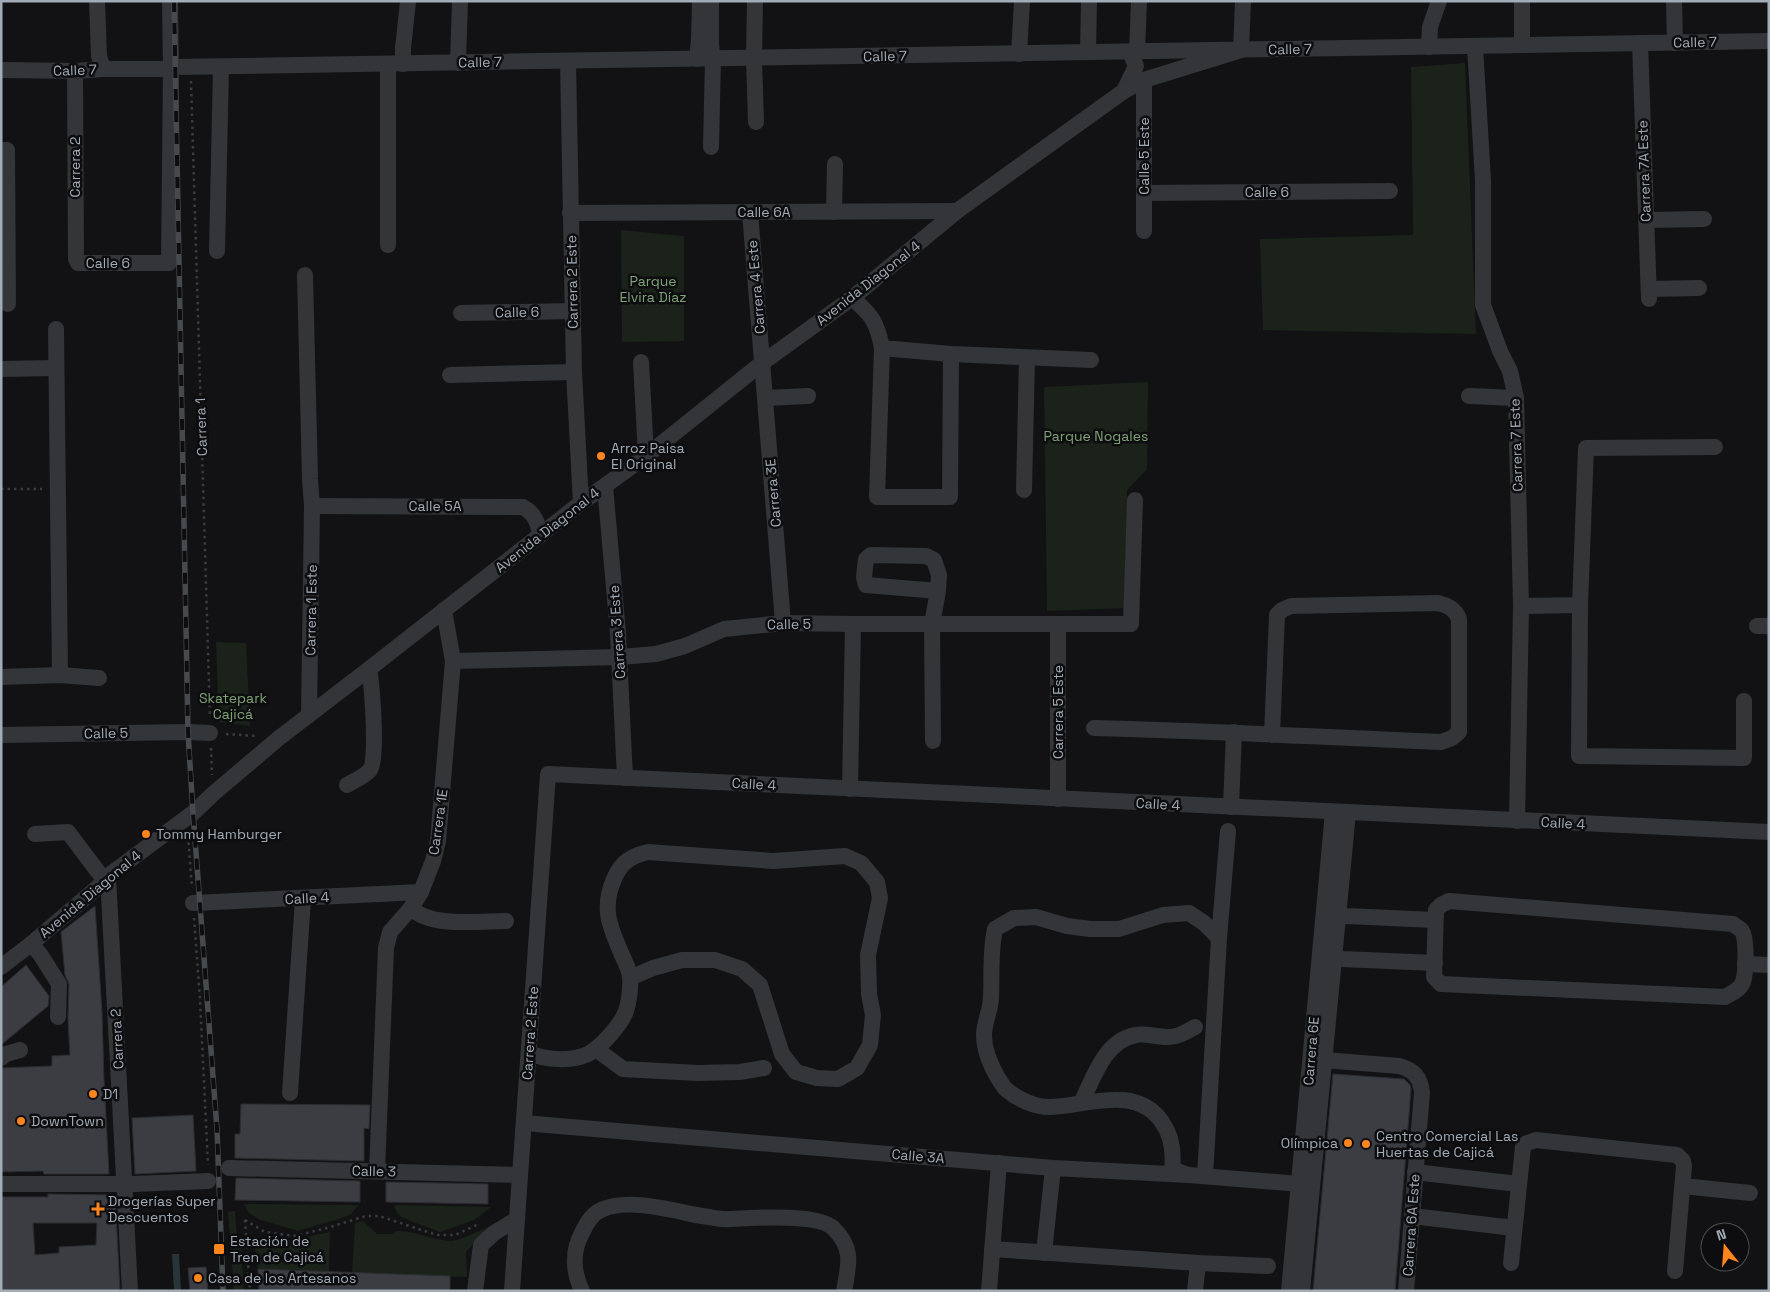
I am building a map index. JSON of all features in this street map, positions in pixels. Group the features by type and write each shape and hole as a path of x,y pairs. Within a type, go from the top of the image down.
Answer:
{"street":[{"path":"97,1 99,56 103,69"},
{"path":"170,1 171,69"},
{"path":"458,63 460,1"},
{"path":"700,1 699,40 705,59 711,147"},
{"path":"705,59 711,46 711,1"},
{"path":"755,1 756,122"},
{"path":"1019,54 1022,1"},
{"path":"1088,52 1089,1"},
{"path":"1124,91 1136,66 1134,52 1139,1"},
{"path":"1242,50 1244,1"},
{"path":"1428,47 1430,27 1439,1"},
{"path":"1522,1 1522,45"},
{"path":"1674,1 1675,43"},
{"path":"388,245 396,64 403,48 408,2"},
{"name":"Calle 7","path":"1,70 75,71 171,69 175,67 1769,41"},
{"name":"Carrera 7A Este","path":"1640,43 1649,294 1699,288"},
{"name":"Carrera 7 Este","path":"1475,46 1483,180 1483,305 1493,335 1510,371 1516,398 1520,606 1517,821"},
{"name":"Avenida Diagonal 4","path":"1,967 31,944 106,879 186,818 279,738 369,670 581,503 646,456 762,362 852,298 957,211 1124,91 1144,80 1242,50"},
{"name":"Carrera 2 Este","path":"568,61 574,372 581,503"},
{"path":"217,251 220,67"},
{"name":"Calle 6","path":"78,263 169,263 171,69"},
{"name":"Carrera 2","path":"75,71 76,259 78,263"},
{"name":"Calle 5 Este","path":"1144,80 1144,231"},
{"path":"1,150 7,150 8,304"},
{"path":"834,212 835,164"},
{"name":"Calle 6","path":"1144,193 1390,191"},
{"name":"Calle 6A","path":"570,213 957,211"},
{"name":"Carrera 4 Este","path":"750,212 762,362"},
{"path":"1646,220 1704,218"},
{"name":"Carrera 1 Este","path":"305,275 312,506 309,715"},
{"path":"852,298 869,312 879,333 882,348 877,497 950,497 951,354"},
{"name":"Calle 6","path":"461,313 573,311"},
{"path":"56,329 60,676"},
{"path":"882,348 951,354 1091,360"},
{"path":"1024,490 1027,358"},
{"path":"641,362 646,456"},
{"name":"Carrera 3E","path":"762,362 783,623"},
{"path":"1,369 56,368"},
{"path":"450,375 574,372"},
{"path":"765,398 808,396"},
{"path":"1469,396 1516,398"},
{"path":"1714,447 1586,448 1580,605 1579,756 1744,758 1744,702"},
{"name":"Carrera 3 Este","path":"605,486 620,657 625,778"},
{"name":"Calle 5","path":"453,661 620,657 656,654 685,646 724,629 783,623 1131,624 1135,500"},
{"name":"Calle 5A","path":"312,506 523,507 532,512 539,527 540,535"},
{"path":"934,741 932,624 938,591"},
{"path":"1094,728 1234,732 1272,735 1441,742 1452,738 1459,732 1459,620 1456,611 1448,605 1438,603 1291,606 1282,610 1277,616 1272,735"},
{"path":"1520,606 1580,605"},
{"name":"Carrera 1E","path":"377,1171 386,948 390,932 411,908 421,892 433,861 438,841 453,661 444,610"},
{"path":"850,789 853,624"},
{"name":"Carrera 5 Este","path":"1058,624 1058,799"},
{"path":"347,785 370,769 374,742 372,685 369,670"},
{"path":"1,677 60,676 99,678"},
{"path":"1231,807 1234,732"},
{"name":"Calle 5","path":"1,735 210,733"},
{"name":"Carrera 2 Este","path":"512,1291 548,774"},
{"name":"Calle 4","path":"548,774 1769,832"},
{"name":"Carrera 6E","path":"1289,1291 1324,1060 1338,914 1340,812"},
{"name":"Carrera 6E","path":"1302,1291 1306,1184 1340,812"},
{"path":"1206,1176 1219,938 1228,831"},
{"path":"35,834 68,832 106,879"},
{"path":"529,1053 538,1057 570,1059 588,1054 600,1046 626,1011 630,978 606,910 608,892 617,872 631,856 648,852 773,861 845,856 861,863 878,882 880,898 868,955 869,994 873,1015 870,1046 857,1068 838,1079 817,1078 796,1072 782,1054 760,985 742,969 714,960 682,960 653,968 630,978"},
{"name":"Carrera 2","path":"106,879 130,1291"},
{"name":"Calle 4","path":"193,903 421,892"},
{"path":"290,1093 303,899"},
{"path":"1449,901 1733,924 1742,931 1745,964 1743,983 1737,990 1725,997 1441,984 1434,977 1435,963 1436,910 1449,901"},
{"path":"411,908 417,914 438,921 506,921"},
{"path":"1189,1175 1172,1169 1171,1143 1166,1127 1156,1113 1142,1103 1123,1100 1082,1101 1047,1107 1025,1102 1006,1090 993,1069 984,1034 991,999 992,946 995,929 1014,918 1036,917 1090,929 1119,928 1164,915 1189,913 1204,923 1219,938"},
{"path":"1338,914 1346,916 1435,920"},
{"path":"31,944 40,954 59,984 58,1017"},
{"path":"1334,956 1342,959 1435,963"},
{"path":"1745,964 1769,965"},
{"path":"1082,1101 1099,1065 1120,1040 1136,1034 1168,1038 1182,1034 1195,1027"},
{"path":"596,1049 623,1069 706,1073 740,1072 764,1068"},
{"path":"1,1058 6,1054 20,1050"},
{"name":"Carrera 6A Este","path":"1324,1060 1408,1068 1421,1083 1422,1092 1406,1291"},
{"name":"Calle 3A","path":"524,1122 1053,1168 1206,1176 1306,1184"},
{"path":"1510,1263 1523,1147 1527,1143 1536,1140 1677,1156 1683,1161 1683,1186 1675,1271"},
{"path":"988,1291 999,1163"},
{"name":"Calle 3","path":"229,1168 520,1175"},
{"path":"1044,1252 1053,1168"},
{"path":"1415,1172 1518,1184"},
{"path":"1,1184 208,1182"},
{"path":"1683,1186 1750,1193"},
{"path":"582,1291 577,1280 575,1266 576,1243 588,1221 600,1210 621,1205 637,1205 724,1219 762,1217 806,1218 831,1226 847,1244 849,1262 844,1291"},
{"path":"1412,1216 1514,1228"},
{"path":"475,1291 481,1245 494,1233 517,1219"},
{"path":"992,1249 1268,1266"},
{"path":"1195,1291 1198,1263"}],"path":[{"name":"Carrera 1","path":"191,84 212,770"},
{"path":"1,489 59,488"},
{"path":"210,733 279,738"},
{"path":"186,818 200,998 208,1182"},
{"path":"250,1291 245,1220 265,1232 295,1236 333,1227 366,1216 379,1216 437,1235 455,1235 487,1220"}],"green space":[{"path":"1465,63 1476,334 1263,330 1260,239 1413,235 1411,67"},
{"name":"Parque Elvira Díaz","path":"621,230 684,236 684,341 622,342"},
{"name":"Parque Nogales","path":"1148,382 1147,469 1127,490 1127,608 1047,611 1044,387"},
{"name":"Skatepark Cajicá","path":"216,642 246,643 250,726 219,722"},
{"path":"244,1204 359,1205 350,1215 298,1231 258,1219 248,1212"},
{"path":"394,1205 491,1207 474,1220 440,1232 403,1218 397,1213"},
{"path":"235,1211 237,1236 241,1247 244,1291 234,1291 228,1212"},
{"path":"363,1221 377,1234 393,1234 396,1231 403,1231 450,1241 464,1238 488,1227 466,1252 467,1277 352,1274 355,1223"},
{"path":"330,1232 329,1273 258,1269 253,1236 274,1241 293,1240"}],"shaded area":[{"path":"172,1254 179,1254 181,1291 174,1291"}],"building":[{"path":"95,906 109,1174 44,1174 43,1171 1,1172 1,1068 52,1066 52,1056 70,1055 69,984 65,975 61,932"},
{"path":"26,965 49,996 48,1006 1,1045 1,987"},
{"name":"Centro Comercial Las Huertas de Cajicá","path":"1333,1074 1404,1079 1410,1085 1395,1291 1313,1291"},
{"path":"241,1104 370,1105 369,1129 364,1128 364,1161 235,1158 235,1134 240,1134"},
{"path":"193,1115 196,1171 135,1174 132,1118"},
{"path":"236,1178 360,1181 360,1202 235,1200"},
{"path":"386,1182 488,1184 488,1204 386,1202"},
{"path":"48,1194 115,1195 120,1291 1,1291 1,1197 48,1197","holes":["33,1223 97,1223 96,1245 59,1247 59,1253 35,1255"]},
{"name":"Casa de los Artesanos","path":"206,1267 208,1291 190,1291 188,1268"},
{"path":"258,1269 450,1276 450,1291 259,1291"}],"railway":[{"path":"174,1 188,732 217,1129 223,1291"}],"place":[{"name":"Arroz Paisa El Original","path":"601,456"},
{"name":"Tommy Hamburger","path":"146,834"},
{"name":"D1","path":"93,1094"},
{"name":"DownTown","path":"21,1121"},
{"name":"Olímpica","path":"1348,1143"},
{"name":"Centro Comercial Las Huertas de Cajicá","path":"1366,1144"},
{"name":"Drogerías Super Descuentos","path":"98,1209"},
{"name":"Estación de Tren de Cajicá","path":"219,1249"},
{"name":"Casa de los Artesanos","path":"198,1278"}]}
